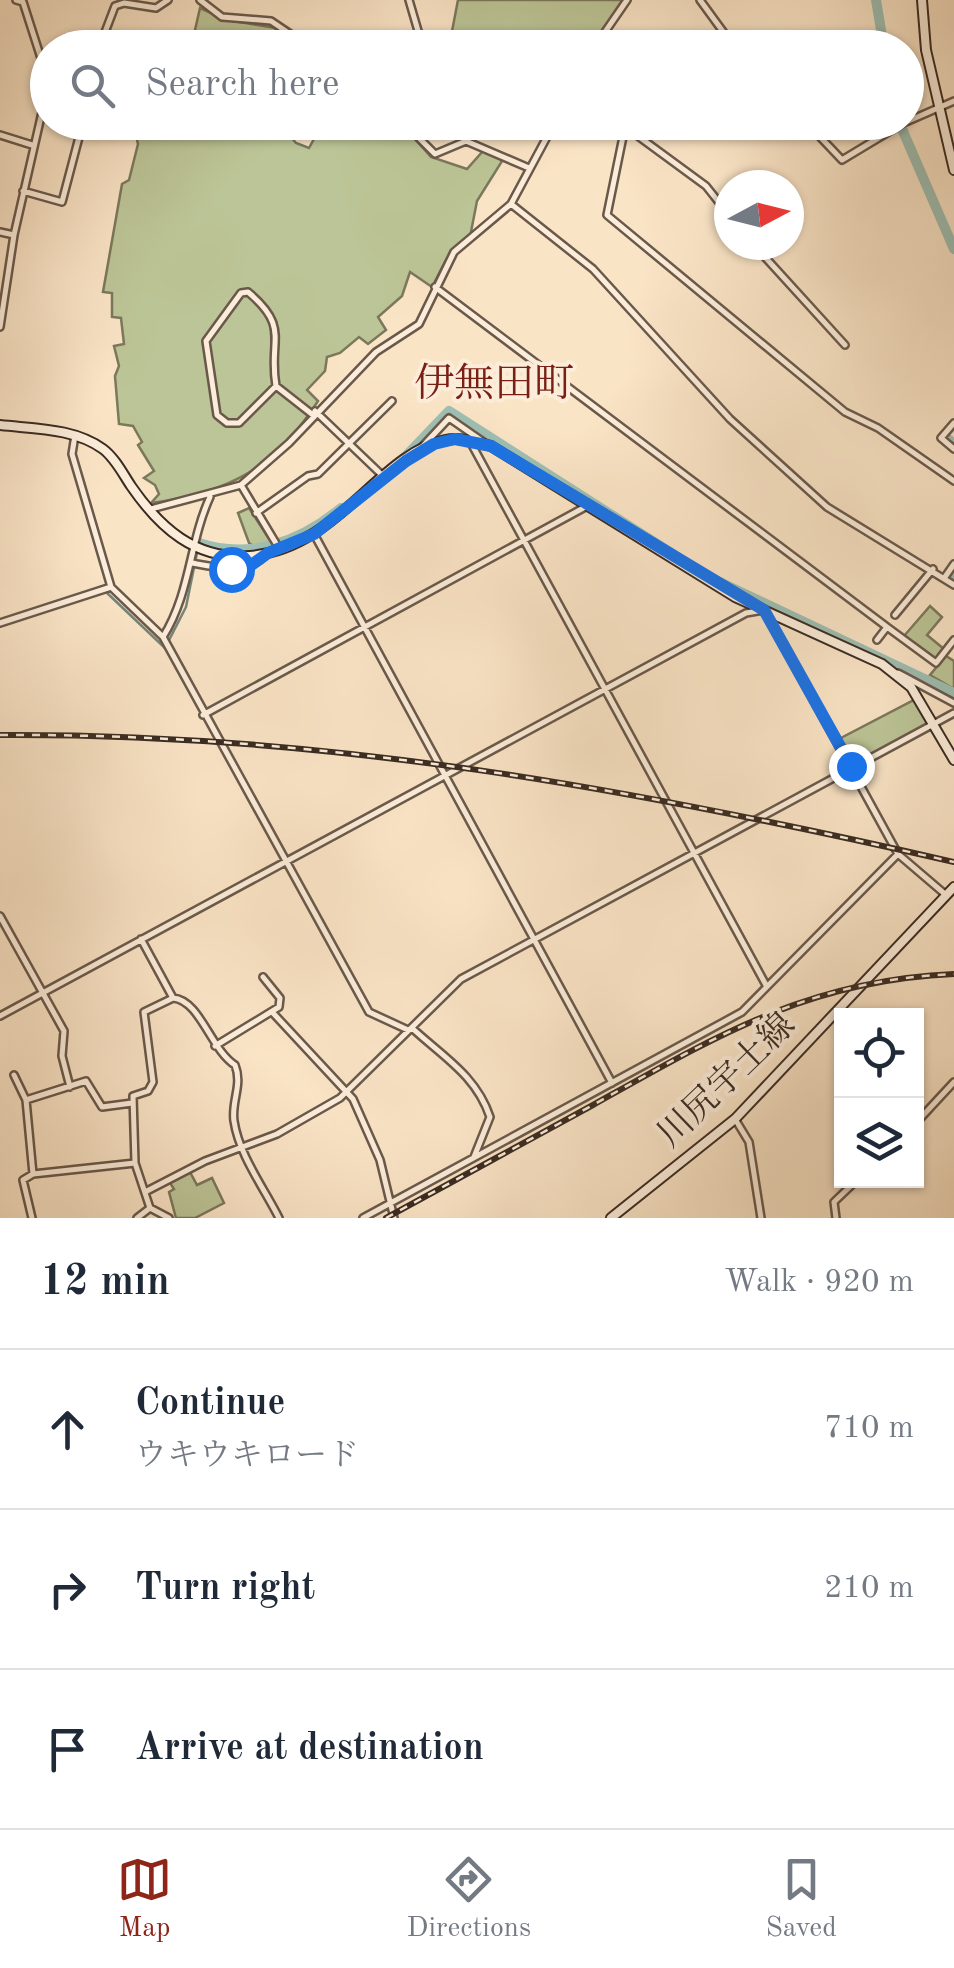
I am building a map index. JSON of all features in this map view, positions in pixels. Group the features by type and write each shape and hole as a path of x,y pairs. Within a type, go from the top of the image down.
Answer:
{"street":[{"path":"16,0 23,2 32,30"},
{"path":"104,30 116,6 124,3 156,8 168,0"},
{"path":"200,0 222,16 271,21 285,30"},
{"path":"409,0 418,30"},
{"path":"606,30 627,0"},
{"path":"700,0 721,30"},
{"path":"922,0 924,30"},
{"path":"924,37 954,170"},
{"path":"924,114 954,101"},
{"path":"0,135 32,145"},
{"path":"0,327 33,140"},
{"path":"23,191 62,202 78,140"},
{"path":"422,140 436,154 466,141 529,168"},
{"path":"148,511 160,504 210,497 241,485 289,443 376,352 419,324 454,252 511,204 545,140"},
{"path":"623,140 607,214 846,412 878,428 954,481"},
{"path":"646,140 714,196"},
{"path":"823,140 842,160 876,140"},
{"path":"511,204 594,269 730,419 808,491 846,520 954,585"},
{"path":"0,232 14,235"},
{"path":"768,260 845,345"},
{"path":"435,287 936,663 954,640"},
{"path":"248,292 261,303 278,328 276,386 240,424 227,423 217,415 206,342 241,293 248,292"},
{"path":"276,386 314,413 385,478"},
{"path":"256,513 308,476 318,474 392,401"},
{"path":"0,425 75,435 109,454 148,511 177,539 231,555 280,550 314,534 416,453 448,418 764,610 882,664 954,703"},
{"path":"954,424 942,438 954,449"},
{"path":"75,435 72,454 111,587 163,637 369,1012 409,1028 466,1074 490,1117 472,1160"},
{"path":"416,453 444,440 470,440 491,446"},
{"path":"470,440 766,985"},
{"path":"241,485 280,550"},
{"path":"163,637 184,598 194,546 210,497"},
{"path":"203,715 588,506"},
{"path":"314,534 612,1083"},
{"path":"192,564 219,568 250,566 268,553"},
{"path":"945,577 954,564"},
{"path":"896,615 933,570"},
{"path":"0,623 111,587"},
{"path":"0,1016 746,613 764,610"},
{"path":"764,610 898,854 946,895"},
{"path":"877,640 887,627"},
{"path":"882,664 911,687 954,760"},
{"path":"145,1192 205,1160 286,1129 345,1091 461,979 954,713"},
{"path":"363,1218 742,1012 898,854"},
{"name":"川尻宇土線","path":"612,1218 734,1119 954,887"},
{"path":"0,916 64,1031 62,1056 70,1087"},
{"path":"141,939 173,998 188,1004 238,1073 233,1112 242,1148 279,1218"},
{"path":"216,1046 272,1013 281,1002 263,977"},
{"path":"170,1218 150,1208 135,1163 132,1104 135,1094 148,1091 153,1082 144,1012 173,998"},
{"path":"272,1013 353,1099 380,1160 394,1218"},
{"path":"14,1075 26,1100 33,1174"},
{"path":"26,1100 88,1082 102,1107 132,1104"},
{"path":"924,1114 954,1082"},
{"path":"734,1119 749,1142 761,1218"},
{"path":"32,1218 23,1180 33,1174 135,1163"},
{"path":"836,1218 834,1202 849,1188"},
{"path":"137,1218 150,1208"}],"green space":[{"path":"458,0 624,0 603,30 452,30"},
{"path":"200,8 227,20 276,28 275,30 195,30"},
{"path":"137,140 294,140 309,148 313,140 416,140 431,157 467,169 483,151 504,158 477,201 470,237 447,258 432,287 410,272 402,296 378,317 386,330 368,344 359,337 340,353 327,357 325,371 307,390 318,401 285,444 227,484 151,503 159,494 155,485 144,478 154,471 138,445 142,442 133,426 119,424 115,376 119,366 114,346 124,344 121,318 112,317 112,293 103,292 122,184 129,180"},
{"path":"249,508 275,548 259,550 249,543 238,513"},
{"path":"930,606 942,617 927,635 944,649 935,661 904,636"},
{"path":"946,656 954,661 954,689 930,675"},
{"path":"914,700 930,724 852,764 839,739"},
{"path":"190,1172 197,1185 212,1178 224,1203 195,1218 176,1218 170,1183"}],"waterway":[{"path":"876,0 881,30"},
{"path":"907,140 954,249"},
{"path":"405,457 449,411 679,558"},
{"path":"948,439 954,444"},
{"path":"199,543 237,549 274,545 309,530 341,508"},
{"path":"106,592 165,648 186,607 199,543"},
{"path":"954,570 950,576 954,578"},
{"path":"711,578 954,693"}],"railway":[{"path":"0,735 243,744 480,770 716,811 954,862"},
{"path":"386,1218 681,1056 765,1016 854,987 954,974"}],"district":[{"name":"伊無田町","path":"494,386"}],"route":[{"path":"231,569 250,566 268,553 314,534 416,453 434,444 455,439 491,446 764,610 851,766"}]}
